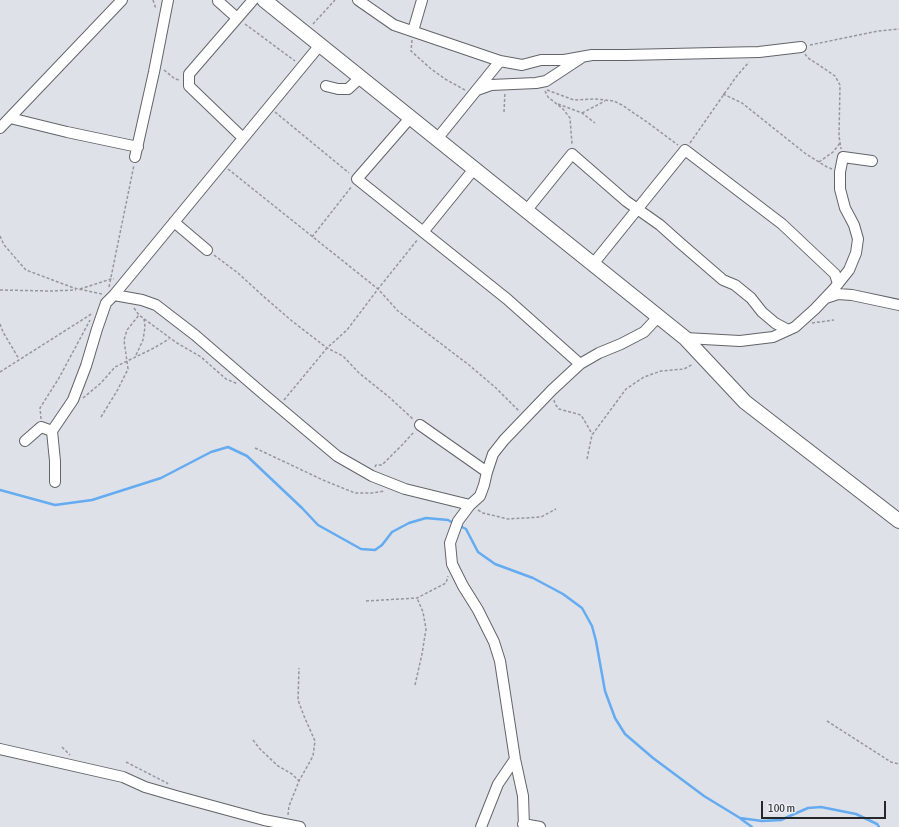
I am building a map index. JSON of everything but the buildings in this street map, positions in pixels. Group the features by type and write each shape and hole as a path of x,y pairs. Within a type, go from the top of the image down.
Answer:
{"street":[{"path":"0,128 122,0"},
{"path":"135,157 156,63 168,0"},
{"path":"244,138 189,86 189,74 252,0"},
{"path":"264,0 685,338 745,402 899,521"},
{"path":"358,0 394,25 500,61 522,65 541,60 564,60 592,55 759,52 801,47"},
{"path":"413,31 422,0"},
{"path":"218,1 237,18"},
{"path":"55,482 55,461 52,431 74,400 106,303 320,45"},
{"path":"475,92 491,85 536,83 546,81 585,56"},
{"path":"438,139 500,61"},
{"path":"326,86 338,90 348,89 360,78"},
{"path":"10,118 138,147"},
{"path":"410,118 357,179 507,299 580,364"},
{"path":"593,264 685,150 782,224 835,274 838,284"},
{"path":"526,211 572,154 637,210 660,225 723,280 735,285 751,298 762,312 775,323 792,329"},
{"path":"685,338 740,341 773,336 792,329 824,299 849,270 856,252 858,239 854,225 845,208 840,189 840,172 843,157 872,161"},
{"path":"423,232 474,169"},
{"path":"174,222 208,250"},
{"path":"824,299 838,294 852,295 899,305"},
{"path":"114,295 142,300 156,305 195,335 337,456 372,476 405,489 470,504"},
{"path":"540,827 523,826 523,796 515,759 501,668 494,642 452,564 450,543 456,525 470,504 480,496 493,454 504,440 552,390 580,364 599,353 644,332 658,317"},
{"path":"420,425 487,472"},
{"path":"25,441 41,427 52,431"},
{"path":"0,749 123,777 145,787 176,796 264,820 300,827"},
{"path":"482,827 498,784 515,759"}],"path":[{"path":"305,33 335,0"},
{"path":"237,18 302,67"},
{"path":"843,157 838,136 840,85 835,76 808,58 801,47 878,31 899,29"},
{"path":"413,31 411,51 444,79 475,92"},
{"path":"572,154 570,118 563,109 548,96 543,87 574,100 595,99 614,101 647,122 685,150 723,94 759,52"},
{"path":"156,63 175,79 189,82"},
{"path":"504,112 505,84"},
{"path":"723,94 742,104 806,154 827,167 840,172"},
{"path":"582,113 606,100"},
{"path":"556,104 582,113 596,123"},
{"path":"269,107 357,179 312,237"},
{"path":"819,162 833,152 840,143"},
{"path":"0,236 4,245 26,270 78,290 111,279 135,157"},
{"path":"222,164 378,290 398,311 469,365 491,384 525,418"},
{"path":"278,407 327,348 347,330 423,232"},
{"path":"208,250 238,273 292,321 327,348 343,356 359,373 420,425 382,465 376,465 372,476"},
{"path":"0,290 78,290 114,295"},
{"path":"128,298 139,315 144,319 177,343 201,357 226,379 239,385"},
{"path":"0,372 94,313 59,378 40,408 41,427"},
{"path":"101,417 128,369 124,340 127,330 139,315"},
{"path":"136,356 144,340 144,319"},
{"path":"792,329 834,320"},
{"path":"0,324 19,359"},
{"path":"74,400 84,398 101,383 115,367 154,348 170,338"},
{"path":"587,459 592,435 626,389 644,377 661,371 684,369 704,358"},
{"path":"552,390 555,404 559,409 581,415 588,424 592,435"},
{"path":"254,448 354,493 385,491"},
{"path":"470,504 483,513 508,519 541,517 556,509"},
{"path":"366,601 418,598 446,583 452,564"},
{"path":"415,685 426,629 423,612 418,598"},
{"path":"287,824 289,806 299,781 312,756 315,741 298,700 299,668"},
{"path":"827,721 890,762 899,764"},
{"path":"253,740 278,766 292,774 299,781"},
{"path":"126,762 167,783 176,796"}],"waterway":[{"path":"0,490 55,505 92,500 161,478 211,452 228,447 247,456 318,525 361,549 375,550 382,545 392,532 409,523 426,518 448,520 455,524"},
{"path":"460,526 466,529 478,552 495,564 533,578 563,594 582,608 592,626 605,691 615,718 625,734 653,758 704,796 740,818 762,821 781,820 808,808 821,807 856,814 877,824 879,827"},
{"path":"741,819 752,827"}]}
